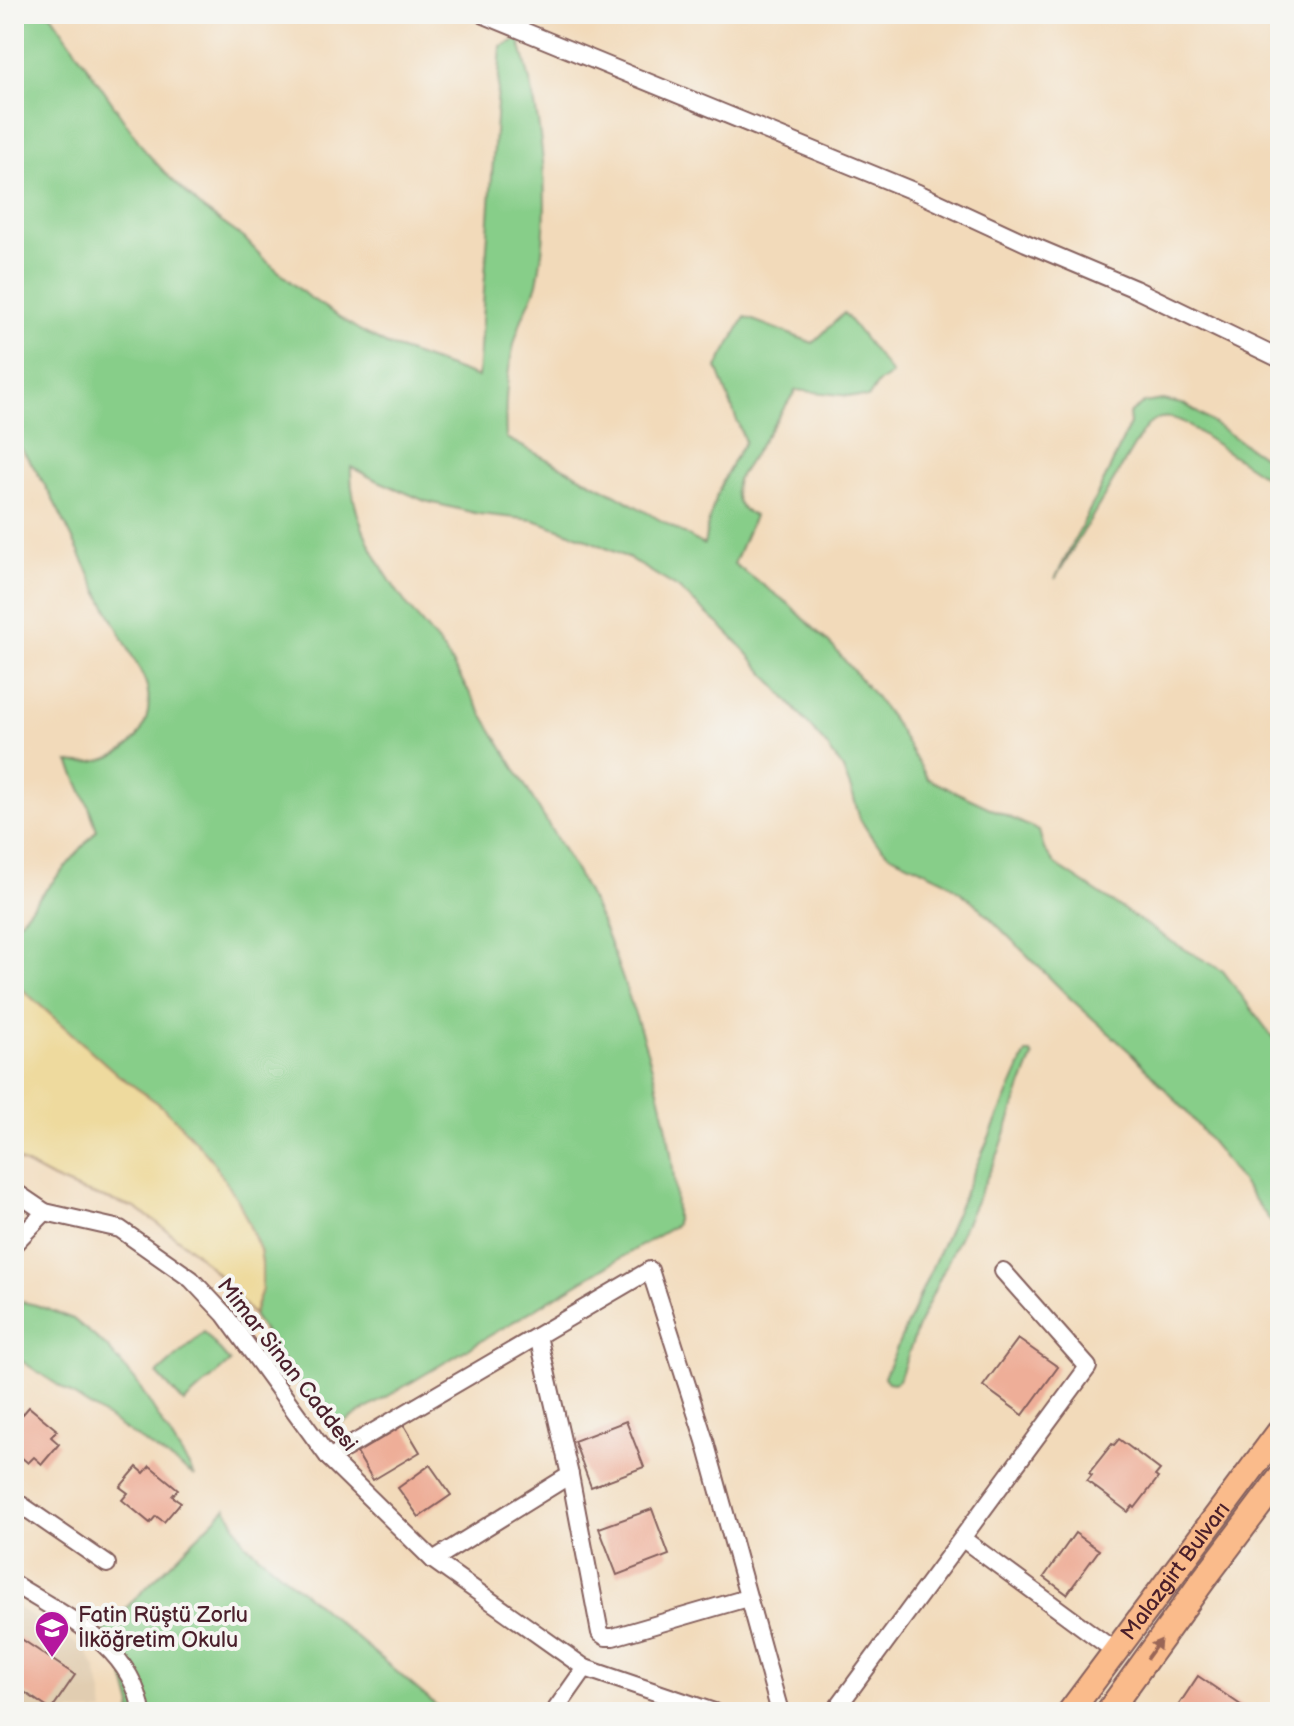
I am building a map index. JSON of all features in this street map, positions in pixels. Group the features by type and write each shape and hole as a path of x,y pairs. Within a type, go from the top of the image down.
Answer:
{"highway":[{"name":"Malazgirt Bulvarı","path":"1070,1712 1280,1431"},
{"name":"Malazgirt Bulvarı","path":"1108,1712 1280,1478"}],"street":[{"path":"482,14 918,193 1135,289 1280,359"},
{"name":"Mimar Sinan Caddesi","path":"14,1191 45,1212 120,1229 191,1279 225,1315 329,1458 433,1560 585,1668 714,1712"},
{"path":"14,1244 45,1212"},
{"path":"329,1458 650,1270 705,1441 780,1712"},
{"path":"834,1712 1088,1367 1003,1271"},
{"path":"538,1336 570,1475 598,1629 603,1636 613,1637 747,1598"},
{"path":"433,1560 570,1475"},
{"path":"14,1500 107,1564"},
{"path":"963,1539 1115,1651"},
{"path":"14,1584 87,1630 112,1650 130,1676 142,1712"},
{"path":"554,1712 585,1668"}],"shaded area":[{"name":"Fatin Rüştü Zorlu İlköğretim Okulu","path":"14,1605 85,1649 96,1669 104,1712 14,1712"}],"green space":[{"path":"14,14 51,14 146,152 203,209 244,238 306,295 387,345 478,377 501,46 519,39 539,130 545,222 537,283 516,336 510,365 506,394 506,438 704,545 718,491 745,442 717,367 745,317 813,343 844,313 892,374 878,383 868,398 796,390 737,480 735,491 738,501 744,510 754,516 734,564 789,604 834,648 894,722 928,779 1039,831 1044,849 1056,865 1174,943 1223,971 1280,1047 1280,1234 1185,1110 1130,1052 1070,998 976,904 944,880 889,854 873,839 860,819 843,769 827,746 742,647 678,588 630,559 582,537 534,520 479,514 425,501 351,467 360,522 376,557 407,605 448,657 574,868 604,928 639,1027 663,1111 673,1168 676,1225 331,1430 253,1315 262,1289 260,1250 239,1202 210,1158 159,1104 118,1075 14,982 14,927 97,830 69,762 102,760 129,746 146,720 149,705 142,674 50,495 14,439"},
{"path":"1163,400 1186,405 1280,468 1280,487 1183,422 1171,418 1156,420 1143,431 1055,579 1130,424 1129,414 1144,403"},
{"path":"1026,1053 1031,1053 1033,1057 999,1152 920,1321 899,1380 888,1382 884,1377"},
{"path":"14,1300 73,1319 107,1347 136,1381 195,1476 14,1356"},
{"path":"204,1332 230,1362 184,1403 157,1374"},
{"path":"226,1508 245,1543 444,1712 131,1712 121,1664 104,1630"}],"sand":[{"path":"14,982 118,1075 159,1104 210,1158 239,1202 260,1250 262,1289 253,1315 196,1253 135,1208 79,1190 14,1158"}],"building":[{"path":"1018,1339 1058,1367 1023,1415 983,1386"},
{"path":"16,1407 23,1414 29,1407 57,1430 51,1437 59,1444 42,1464 34,1457 28,1463 14,1451"},
{"path":"626,1421 644,1467 591,1487 574,1441"},
{"path":"404,1425 420,1452 373,1480 357,1453"},
{"path":"1119,1439 1160,1470 1155,1476 1158,1478 1135,1508 1133,1506 1128,1512 1087,1481 1092,1475 1089,1473"},
{"path":"430,1465 451,1495 419,1517 398,1488"},
{"path":"150,1466 178,1489 172,1496 181,1502 164,1522 156,1516 150,1523 122,1500 128,1493 120,1487 137,1467 144,1473"},
{"path":"652,1509 669,1555 617,1575 599,1528"},
{"path":"1075,1533 1099,1550 1067,1594 1044,1577"},
{"path":"14,1634 75,1675 51,1710 14,1685"},
{"path":"1198,1676 1251,1712 1174,1712"}],"place":[{"name":"Fatin Rüştü Zorlu İlköğretim Okulu","path":"52,1659"}]}
